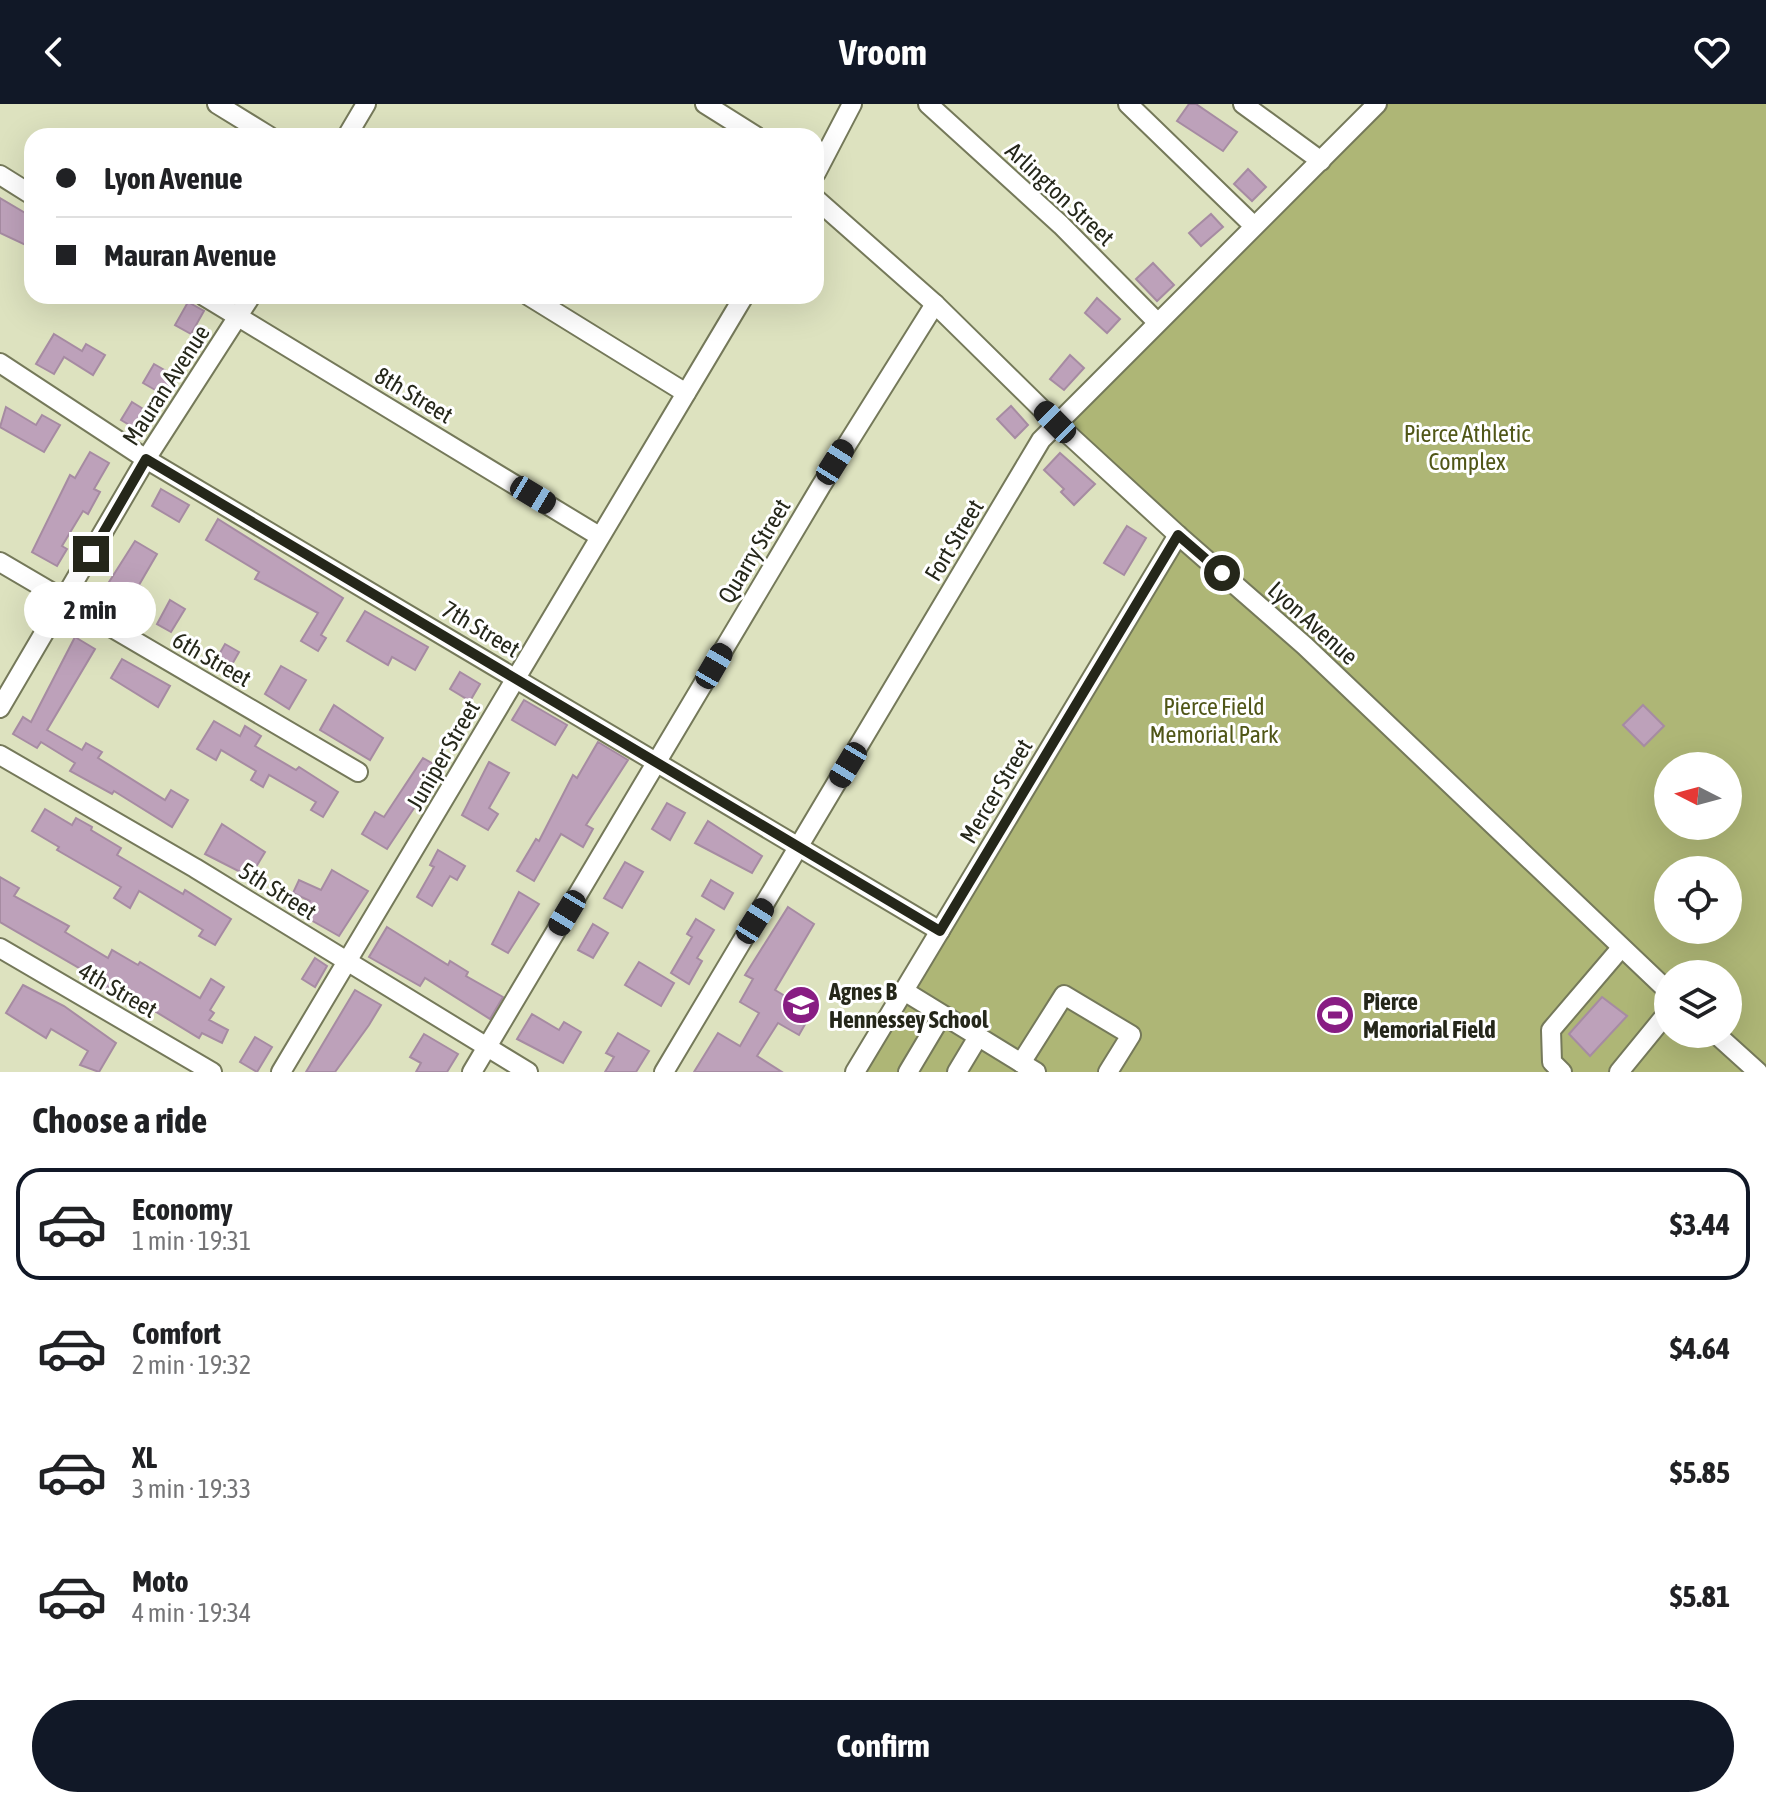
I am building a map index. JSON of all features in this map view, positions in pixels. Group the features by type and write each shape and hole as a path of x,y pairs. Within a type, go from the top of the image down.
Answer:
{"street":[{"path":"217,104 256,128"},
{"path":"352,128 366,104"},
{"path":"705,104 743,128"},
{"path":"824,158 852,104"},
{"name":"Arlington Street","path":"928,104 1061,225 1156,321"},
{"path":"1128,104 1254,226"},
{"path":"1243,104 1321,161"},
{"name":"Fort Street","path":"664,1072 1055,422 1377,104"},
{"path":"0,175 24,190"},
{"name":"Lyon Avenue","path":"824,206 935,304 1055,422 1178,535 1305,646 1654,978"},
{"name":"8th Street","path":"218,304 599,536"},
{"name":"Mauran Avenue","path":"0,708 146,459 246,304"},
{"path":"542,304 686,393"},
{"name":"Juniper Street","path":"281,1072 344,961 442,805 739,304"},
{"name":"Quarry Street","path":"472,1072 821,486 935,304"},
{"name":"7th Street","path":"0,363 146,459 940,931"},
{"name":"Mercer Street","path":"855,1072 1178,535"},
{"name":"6th Street","path":"0,562 358,772"},
{"name":"5th Street","path":"0,755 195,868 528,1072"},
{"name":"4th Street","path":"0,948 212,1072"},
{"path":"1562,1072 1552,1062 1551,1030 1621,948"},
{"path":"904,991 1028,1068 1064,995 1131,1035 1108,1072"},
{"path":"908,1072 942,1015"},
{"path":"1619,1072 1654,1029"},
{"path":"957,1072 978,1037"},
{"path":"1731,1048 1758,1072"}],"green space":[{"name":"Pierce Athletic Complex","path":"1381,104 1766,104 1766,1072 864,1072 1182,539 1066,428"}],"building":[{"path":"1189,104 1196,104 1237,132 1223,151 1177,121"},
{"path":"1248,169 1266,187 1252,201 1234,184"},
{"path":"0,198 24,212 24,244 0,233"},
{"path":"1211,214 1223,227 1201,246 1189,233"},
{"path":"1153,263 1174,285 1157,301 1136,279"},
{"path":"1097,298 1120,319 1107,333 1085,313"},
{"path":"187,304 204,311 191,334 175,325"},
{"path":"54,334 82,351 86,344 105,355 93,375 64,357 54,374 36,364"},
{"path":"1070,355 1084,368 1064,390 1050,379"},
{"path":"154,364 175,376 164,395 143,383"},
{"path":"132,402 153,415 143,433 121,420"},
{"path":"1011,406 1028,425 1015,438 997,419"},
{"path":"6,407 36,425 42,415 60,425 44,452 0,427"},
{"path":"90,452 109,463 94,489 100,492 88,514 83,511 62,546 67,549 57,566 32,552 70,475 75,478"},
{"path":"1060,453 1095,484 1074,505 1061,492 1064,489 1044,470"},
{"path":"161,489 189,505 179,522 152,506"},
{"path":"218,519 343,598 321,635 326,638 318,651 301,641 318,613 255,579 259,572 206,540"},
{"path":"1127,526 1146,538 1124,575 1104,563"},
{"path":"135,541 157,554 139,585 143,588 132,607 104,590"},
{"path":"170,600 185,609 171,632 157,624"},
{"path":"365,611 428,647 415,670 392,657 388,665 347,641"},
{"path":"75,637 95,649 47,730 82,750 86,743 102,752 98,758 165,800 171,790 188,800 172,827 114,791 112,794 70,771 75,763 41,742 37,748 13,734 23,717 31,722"},
{"path":"225,644 239,652 226,675 212,667"},
{"path":"122,659 170,686 158,707 111,678"},
{"path":"281,666 306,680 289,709 265,694"},
{"path":"460,672 480,684 470,701 450,689"},
{"path":"524,700 567,725 555,745 512,720"},
{"path":"334,705 383,738 370,760 320,730"},
{"path":"1643,705 1664,726 1644,746 1623,725"},
{"path":"214,721 240,736 245,726 261,736 255,746 296,770 299,767 338,792 323,817 311,810 316,802 269,775 263,787 251,780 256,771 221,750 216,760 197,749"},
{"path":"598,742 628,760 586,825 593,829 583,847 561,834 534,881 517,871 536,839 539,841 573,775 577,778"},
{"path":"423,758 444,770 433,790 428,787 387,849 362,834 375,812 384,817"},
{"path":"489,762 509,773 489,808 498,814 488,830 462,815"},
{"path":"667,803 685,813 670,840 652,829"},
{"path":"45,809 72,825 76,818 92,827 91,830 121,848 117,855 183,894 185,890 231,919 215,945 199,936 203,930 139,891 130,908 114,898 121,887 57,850 59,847 32,831"},
{"path":"708,821 762,856 752,873 695,843"},
{"path":"222,824 265,852 250,877 205,854"},
{"path":"438,850 465,866 457,880 450,876 432,906 417,897 434,867 430,865"},
{"path":"625,862 643,872 622,908 604,898"},
{"path":"332,870 368,891 339,936 302,915 310,901 293,893 299,880 321,890"},
{"path":"0,877 19,888 14,896 69,926 65,932 108,958 112,950 138,965 140,962 200,998 211,979 224,987 210,1010 214,1013 209,1020 228,1030 222,1043 202,1033 199,1038 110,984 107,989 94,982 96,978 0,922"},
{"path":"711,880 733,893 724,909 702,896"},
{"path":"519,892 539,904 508,953 492,944"},
{"name":"Agnes B Hennessey School","path":"788,907 814,924 775,990 812,1012 799,1035 778,1023 757,1056 782,1072 694,1072 718,1033 740,1046 759,1013 740,1002 753,979 745,975"},
{"path":"696,919 714,930 697,958 702,961 689,984 671,973 692,937 687,934"},
{"path":"593,924 608,933 593,958 578,950"},
{"path":"387,927 448,965 450,961 468,972 466,976 503,997 490,1019 425,978 420,986 369,957"},
{"path":"315,958 327,966 315,987 302,979"},
{"path":"639,962 674,983 661,1006 625,985"},
{"path":"23,985 64,1006 116,1043 99,1072 80,1065 88,1051 51,1029 46,1038 6,1013"},
{"path":"355,990 381,1005 335,1072 306,1072"},
{"path":"1602,997 1627,1016 1590,1056 1569,1034"},
{"path":"532,1014 559,1030 564,1022 581,1032 563,1063 517,1039"},
{"path":"618,1033 649,1051 636,1072 605,1072 614,1057 606,1053"},
{"path":"424,1034 458,1054 447,1072 416,1072 421,1063 410,1057"},
{"path":"255,1037 272,1047 257,1072 240,1062"}],"place":[{"name":"Agnes B Hennessey School","path":"801,1005"},
{"name":"Pierce Memorial Field","path":"1335,1015"}],"route":[{"path":"91,554 146,459 940,931 1178,535 1222,573"}],"park label":[{"name":"Pierce Field Memorial Park","path":"1214,720"}]}
